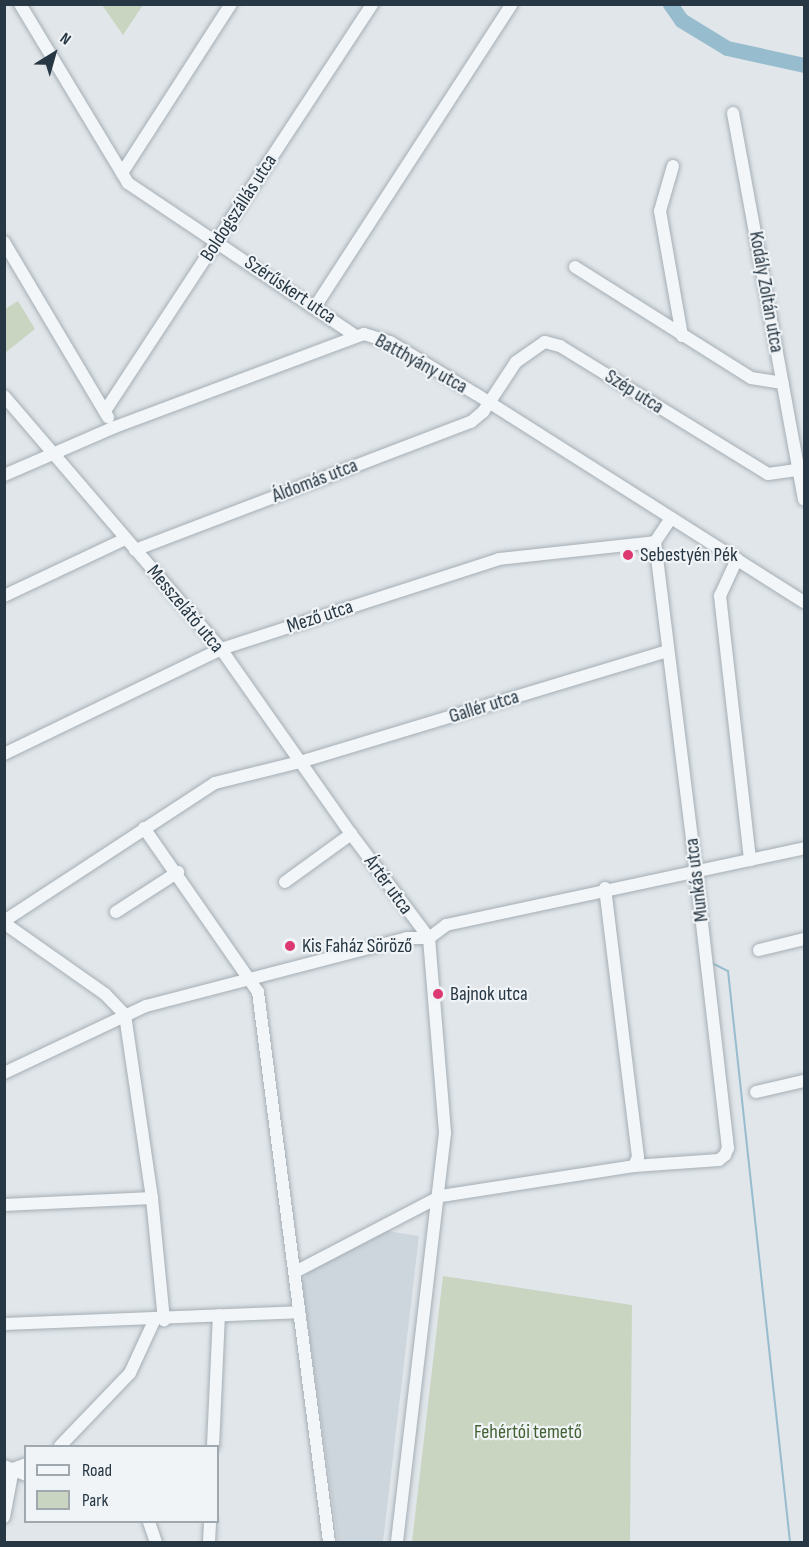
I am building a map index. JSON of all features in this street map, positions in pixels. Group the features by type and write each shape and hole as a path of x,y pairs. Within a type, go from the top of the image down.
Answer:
{"street":[{"name":"Szérűskert utca","path":"20,4 128,183 354,335"},
{"path":"122,173 231,4"},
{"name":"Boldogszállás utca","path":"105,411 372,4"},
{"path":"315,307 512,4"},
{"name":"Kodály Zoltán utca","path":"733,113 801,470 804,500"},
{"path":"673,166 660,211 682,336"},
{"path":"4,242 115,427"},
{"path":"575,267 751,378 783,383"},
{"name":"Batthyány utca","path":"4,475 115,427 354,335 376,336 390,342 801,600"},
{"name":"Szép utca","path":"488,403 516,362 545,342 560,346 768,474 801,470"},
{"name":"Messzelátó utca","path":"4,396 221,649 351,834"},
{"name":"Áldomás utca","path":"135,550 471,422 488,403"},
{"path":"655,542 671,518"},
{"path":"4,596 125,539"},
{"name":"Mező utca","path":"4,754 221,649 499,559 655,542"},
{"name":"Munkás utca","path":"295,1272 441,1196 634,1166 719,1160 728,1148 655,542"},
{"path":"737,560 720,597 750,860"},
{"path":"801,600 804,585"},
{"name":"Gallér utca","path":"4,922 215,783 300,762 668,651"},
{"path":"144,828 178,872 258,992 295,1272 297,1312 329,1542"},
{"path":"285,882 351,834"},
{"name":"Ártér utca","path":"351,834 429,938"},
{"path":"4,1074 146,1006 250,977 407,938 429,938 446,924 605,888 696,872 804,848"},
{"path":"116,912 178,872"},
{"path":"605,888 638,1157 634,1166"},
{"path":"4,922 105,994 125,1016 152,1198 160,1320 130,1373 61,1445"},
{"path":"397,1542 441,1196 445,1133 429,938"},
{"path":"759,950 804,939"},
{"path":"756,1092 804,1081"},
{"path":"4,1205 152,1198"},
{"path":"4,1324 160,1320 297,1312"},
{"path":"213,1445 219,1316"},
{"path":"4,1517 14,1467"},
{"path":"150,1523 156,1542"},
{"path":"209,1542 210,1523"}],"shaded area":[{"path":"387,1231 419,1236 383,1542 338,1542 302,1282 308,1272"}],"green space":[{"path":"102,5 143,5 123,35"},
{"path":"18,301 35,329 5,353 5,309"},
{"name":"Fehértói temető","path":"443,1276 632,1305 630,1542 412,1542"}],"waterway":[{"path":"670,4 681,20 727,48 804,65"},
{"path":"712,963 728,971 790,1542"}],"place":[{"name":"Sebestyén Pék","path":"628,555"},
{"name":"Kis Faház Söröző","path":"290,946"},
{"name":"Bajnok utca","path":"438,994"}]}
